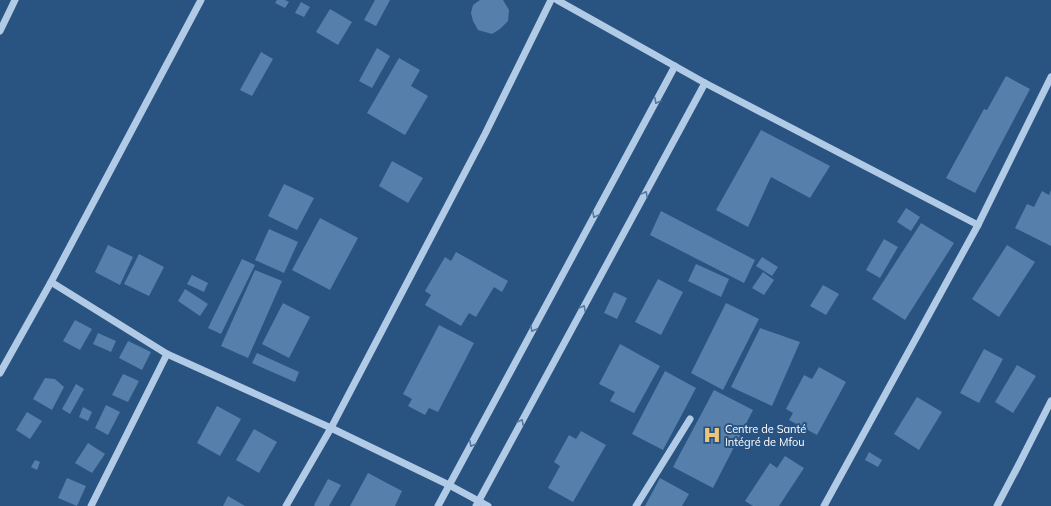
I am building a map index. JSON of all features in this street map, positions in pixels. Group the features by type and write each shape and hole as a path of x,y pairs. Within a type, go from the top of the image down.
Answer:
{"street":[{"path":"0,31 15,0"},
{"path":"0,373 51,282 202,0"},
{"path":"286,506 331,428 485,134 551,0"},
{"path":"557,0 705,83 978,225"},
{"path":"438,506 675,66"},
{"path":"824,506 978,225 1051,77"},
{"path":"478,504 705,83"},
{"path":"51,282 167,354 331,428 450,485 478,504 488,506"},
{"path":"91,506 167,354"},
{"path":"997,506 1018,468 1051,401"},
{"path":"636,506 690,419"}],"building":[{"path":"277,0 285,0 289,2 285,8 275,3"},
{"path":"375,0 390,0 376,26 364,20"},
{"path":"480,0 503,0 509,10 508,21 492,34 478,30 473,21 471,13 473,5"},
{"path":"301,2 310,7 304,17 295,13"},
{"path":"330,9 352,22 338,45 316,32"},
{"path":"377,48 390,56 372,88 359,81"},
{"path":"261,52 273,59 252,96 240,90"},
{"path":"399,58 420,70 411,86 428,96 405,135 367,113"},
{"path":"1006,76 1030,89 975,193 946,178 984,109 987,110"},
{"path":"761,130 830,166 810,198 771,177 748,227 716,210"},
{"path":"392,161 423,178 408,203 379,186"},
{"path":"284,184 314,198 297,230 268,216"},
{"path":"1051,190 1051,246 1015,228 1027,204 1034,207 1042,191 1049,195"},
{"path":"906,208 920,217 911,231 897,222"},
{"path":"661,211 755,260 744,283 650,235"},
{"path":"320,218 358,238 330,290 292,270"},
{"path":"921,223 954,243 905,320 872,299"},
{"path":"269,229 298,242 284,273 255,260"},
{"path":"884,239 898,247 880,278 866,270"},
{"path":"108,245 133,257 120,285 95,272"},
{"path":"1007,245 1035,262 999,317 972,299"},
{"path":"456,252 508,281 502,292 494,287 476,317 469,313 461,326 425,305 431,295 425,291 445,257 451,261"},
{"path":"139,254 164,267 149,296 124,284"},
{"path":"762,257 778,267 772,276 756,266"},
{"path":"242,259 255,265 221,334 208,328"},
{"path":"696,264 729,279 721,297 688,281"},
{"path":"255,270 282,281 248,358 221,346"},
{"path":"763,272 774,280 764,295 752,288"},
{"path":"192,275 208,283 204,292 187,284"},
{"path":"658,279 683,292 661,335 635,322"},
{"path":"823,285 839,294 826,315 810,306"},
{"path":"185,289 208,304 200,316 178,301"},
{"path":"614,292 627,298 617,319 604,313"},
{"path":"283,303 310,317 289,358 262,344"},
{"path":"726,303 759,319 723,390 691,373"},
{"path":"75,320 92,329 80,350 63,341"},
{"path":"439,325 474,343 438,412 429,408 425,415 408,406 412,399 403,394"},
{"path":"760,328 800,342 772,406 731,387"},
{"path":"98,333 116,341 111,352 93,344"},
{"path":"128,341 151,352 142,370 119,358"},
{"path":"620,344 660,366 634,413 610,401 615,392 599,384"},
{"path":"984,349 1003,359 979,403 960,393"},
{"path":"257,353 299,372 295,382 252,363"},
{"path":"1017,365 1036,376 1013,413 995,402"},
{"path":"819,367 846,382 817,435 789,420 793,413 786,409 804,375 812,379"},
{"path":"665,371 696,388 663,450 632,434"},
{"path":"123,374 139,381 128,402 112,395"},
{"path":"45,378 55,379 64,387 52,410 33,399"},
{"path":"76,384 84,389 70,414 62,409"},
{"path":"714,390 753,410 713,488 673,467"},
{"path":"917,397 942,412 919,450 894,434"},
{"path":"106,405 120,412 108,435 95,428"},
{"path":"217,406 241,419 220,456 197,443"},
{"path":"83,407 92,412 88,421 79,417"},
{"path":"27,412 42,421 30,439 16,430"},
{"path":"254,429 277,442 259,473 236,460"},
{"path":"581,431 606,445 573,502 548,488 560,466 554,462 569,435 576,439"},
{"path":"88,443 105,454 92,473 75,463"},
{"path":"869,452 882,460 878,467 865,460"},
{"path":"785,456 804,468 779,506 753,506 745,501 770,463 777,468"},
{"path":"35,460 40,462 37,470 31,467"},
{"path":"368,473 402,491 395,506 350,506"},
{"path":"67,478 86,486 77,506 58,498"},
{"path":"660,478 689,494 682,506 645,506"},
{"path":"328,479 341,485 329,506 315,506 314,505"},
{"path":"228,496 245,506 223,506"}],"place":[{"name":"Centre de Santé Intégré de Mfou","path":"712,435"}]}
